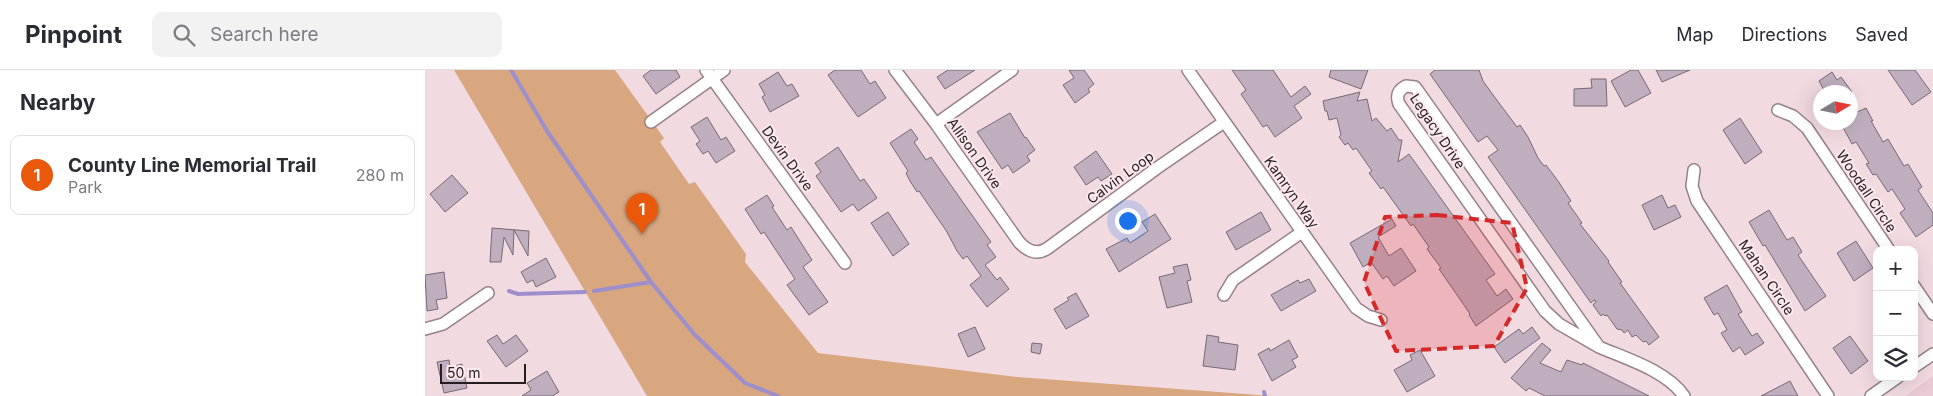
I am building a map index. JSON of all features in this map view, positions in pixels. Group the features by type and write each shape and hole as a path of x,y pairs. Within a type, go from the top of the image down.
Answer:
{"street":[{"path":"651,122 709,74 723,70"},
{"name":"Allison Drive","path":"895,70 936,124 1019,242 1032,252"},
{"path":"936,124 1012,70"},
{"name":"Kamryn Way","path":"1188,70 1356,308 1368,316 1381,320"},
{"name":"Devin Drive","path":"709,74 845,263"},
{"name":"Legacy Drive","path":"1599,346 1418,91 1411,86 1402,88 1397,96 1399,104 1545,311 1559,324 1599,346 1662,375 1675,385 1684,396"},
{"name":"Woodall Circle","path":"1778,110 1793,116 1807,128 1886,246"},
{"name":"Calvin Loop","path":"1032,252 1049,248 1157,168 1224,122"},
{"name":"Mahan Circle","path":"1694,170 1692,186 1697,201 1828,396"},
{"path":"1225,295 1233,280 1302,232"},
{"path":"1917,291 1933,314"},
{"path":"425,330 443,324 488,293"},
{"path":"1918,363 1933,354"},
{"path":"1871,396 1893,381"}],"highlighted area":[{"path":"1437,215 1512,223 1527,288 1494,346 1396,351 1364,282 1385,217"}],"shaded area":[{"path":"454,70 615,70 664,138 660,142 689,184 695,182 746,254 745,262 818,353 1017,377 1272,396 647,396"},
{"path":"1933,376 1933,396 1905,396"}],"building":[{"path":"651,70 676,70 680,77 656,94 643,76"},
{"path":"835,70 861,70 870,84 875,81 886,98 858,117 828,75"},
{"path":"948,70 975,70 945,89 937,77"},
{"path":"1069,70 1084,70 1094,84 1088,89 1090,92 1075,103 1063,85 1074,78"},
{"path":"1232,70 1273,70 1291,97 1305,86 1311,94 1294,106 1302,118 1275,137 1267,125 1263,127 1241,94 1246,90"},
{"path":"1331,70 1368,70 1361,89 1329,77"},
{"path":"1435,70 1479,70 1483,81 1517,127 1520,125 1538,158 1558,181 1571,201 1568,203 1582,223 1580,224 1609,261 1622,282 1620,283 1659,337 1649,345 1636,335 1632,337 1628,330 1624,333 1622,330 1617,329 1607,315 1603,314 1601,316 1593,305 1596,301 1594,300 1591,303 1488,157 1498,150 1487,136 1478,142 1430,74"},
{"path":"1631,70 1638,70 1651,93 1625,107 1611,81"},
{"path":"1656,70 1690,70 1662,82"},
{"path":"1888,70 1915,70 1931,92 1912,105"},
{"path":"778,72 787,86 792,84 799,96 770,112 762,97 765,95 759,84"},
{"path":"1832,72 1837,80 1841,77 1847,85 1821,85 1819,81"},
{"path":"1591,79 1606,79 1607,106 1574,106 1574,89 1592,88"},
{"path":"1360,92 1357,101 1367,99 1372,121 1376,118 1387,131 1391,128 1399,140 1402,140 1398,162 1409,154 1495,274 1486,280 1497,296 1506,289 1513,299 1476,326 1470,314 1439,269 1441,268 1427,249 1429,247 1413,224 1411,226 1383,187 1381,189 1369,173 1372,171 1356,148 1353,150 1348,143 1345,145 1339,137 1341,135 1337,118 1329,120 1323,101"},
{"path":"1866,108 1883,142 1888,139 1904,166 1908,164 1922,187 1918,190 1933,213 1933,225 1916,237 1900,213 1905,209 1892,189 1888,192 1876,174 1873,175 1866,164 1869,163 1856,142 1852,144 1844,130 1858,130 1858,112"},
{"path":"1010,113 1025,138 1035,150 1027,156 1030,161 1013,173 1008,165 1002,169 977,132"},
{"path":"707,117 721,140 726,137 735,151 716,163 708,151 703,154 696,144 700,141 691,127"},
{"path":"1740,118 1762,152 1745,164 1723,130"},
{"path":"911,129 918,139 914,142 926,160 931,157 991,242 987,245 996,257 985,265 997,280 1000,277 1009,289 987,307 970,285 981,276 967,256 963,259 957,251 947,232 910,181 906,173 908,171 890,143"},
{"path":"838,147 860,181 864,179 877,198 858,211 853,204 841,212 816,176 821,172 815,163"},
{"path":"1096,151 1112,174 1101,181 1098,177 1086,185 1074,167"},
{"path":"452,175 468,193 445,212 430,194"},
{"path":"767,195 774,206 772,207 787,230 791,227 812,260 803,267 828,302 809,315 787,285 795,279 764,232 761,234 745,209"},
{"path":"1662,195 1668,208 1675,205 1681,217 1654,230 1642,205"},
{"path":"1769,210 1787,240 1793,237 1802,252 1798,255 1826,296 1805,311 1749,222"},
{"path":"888,212 909,244 893,256 871,223"},
{"path":"1261,212 1271,230 1236,250 1226,232"},
{"path":"1155,214 1171,239 1119,272 1106,249 1127,238 1130,243 1148,231 1142,222"},
{"path":"1392,219 1396,226 1378,237 1389,256 1401,248 1416,271 1394,286 1387,276 1383,279 1371,262 1363,267 1350,243"},
{"path":"492,228 529,231 528,256 514,230 513,255 504,237 501,262 490,262"},
{"path":"1856,241 1873,268 1854,281 1837,253"},
{"path":"546,258 556,277 536,287 533,280 527,283 521,272"},
{"path":"1187,264 1191,280 1187,281 1192,302 1167,308 1159,277 1175,273 1173,267"},
{"path":"444,272 447,298 436,300 438,309 427,311 425,275"},
{"path":"1309,279 1316,291 1281,311 1271,295 1298,280 1300,283"},
{"path":"1727,285 1742,312 1738,314 1752,336 1757,333 1764,343 1745,355 1740,347 1733,352 1721,333 1727,330 1718,313 1714,315 1704,298"},
{"path":"1076,293 1089,316 1066,329 1054,309 1069,300 1067,298"},
{"path":"975,327 985,349 968,357 958,334"},
{"path":"1532,327 1540,338 1505,363 1494,347 1519,329 1523,334"},
{"path":"497,335 503,344 516,335 528,351 506,367 487,341"},
{"path":"1207,335 1219,337 1218,342 1238,345 1235,370 1203,366"},
{"path":"1850,336 1868,361 1851,374 1833,348"},
{"path":"1289,340 1298,357 1292,360 1296,367 1272,381 1258,354 1269,348 1270,351"},
{"path":"1032,343 1042,344 1040,354 1031,352"},
{"path":"1542,343 1551,350 1540,363 1561,372 1567,360 1582,365 1583,363 1649,396 1545,396 1529,388 1526,391 1511,378"},
{"path":"1420,350 1435,376 1407,392 1394,370 1412,360 1410,355"},
{"path":"449,360 450,367 462,364 467,388 444,393 437,362"},
{"path":"547,371 559,392 552,396 522,396 531,390 527,383"},
{"path":"1790,381 1798,396 1761,396"}],"waterway":[{"path":"511,70 547,131 651,282 695,335 745,383 778,396"},
{"path":"594,291 651,282"},
{"path":"509,291 518,294 585,292"},
{"path":"1264,392 1265,396"}],"place":[{"name":"County Line Memorial Trail","path":"642,234"}]}
